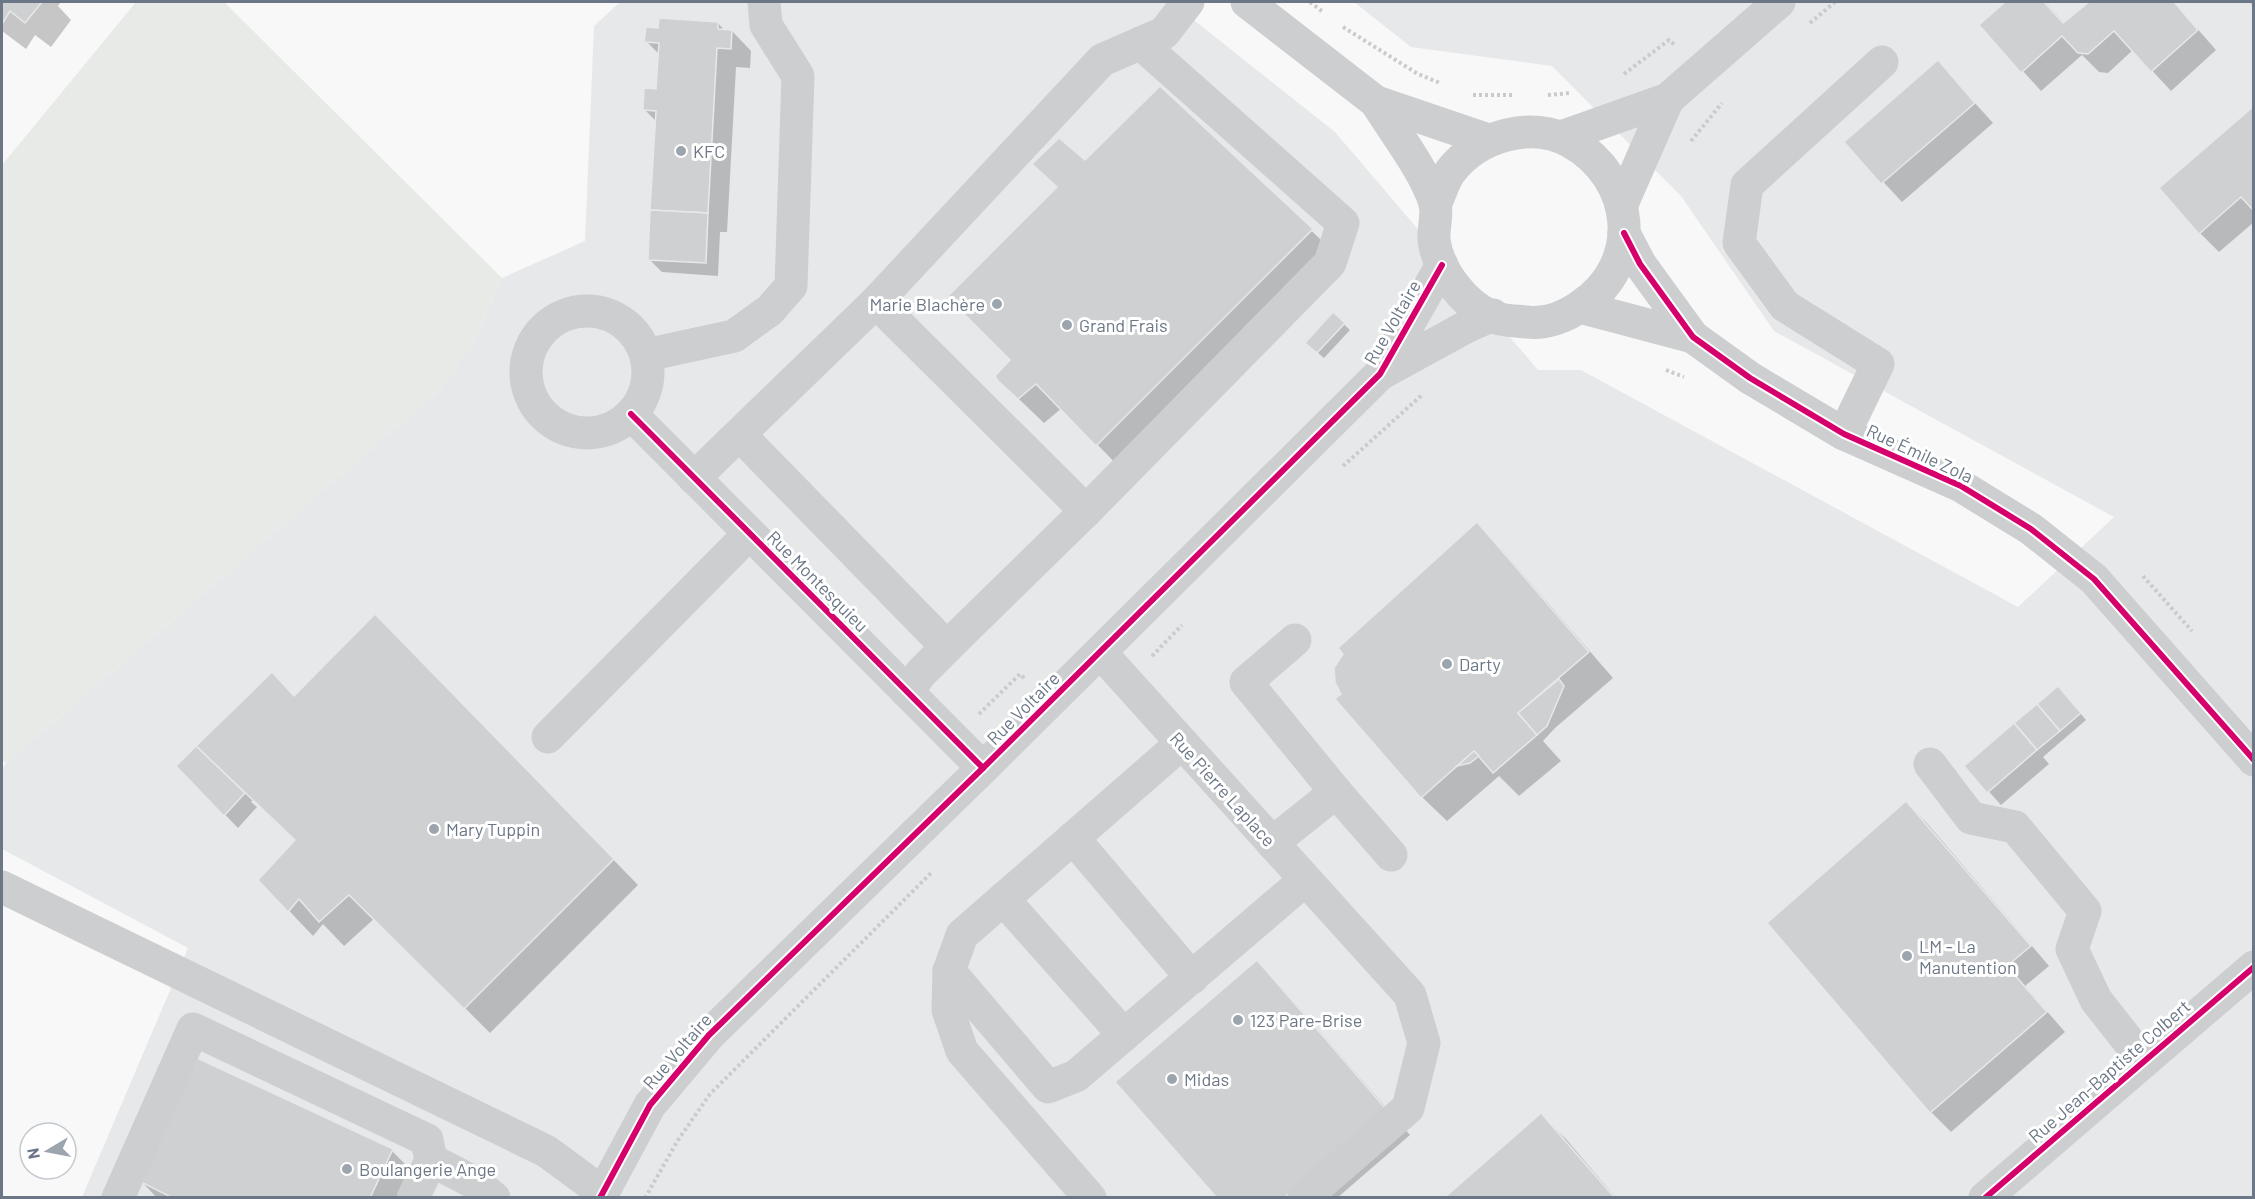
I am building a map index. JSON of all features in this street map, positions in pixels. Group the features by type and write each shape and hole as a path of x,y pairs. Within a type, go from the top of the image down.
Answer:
{"street":[{"path":"646,355 734,336 770,310 791,286 798,76 766,25 764,2"},
{"path":"694,478 876,302 1102,60 1164,33 1188,2"},
{"path":"1247,2 1376,102 1488,140"},
{"path":"1560,136 1668,99 1779,2"},
{"path":"907,692 921,673 947,646 1086,511 1330,263 1343,223 1140,43"},
{"path":"1844,434 1878,364 1785,306 1739,243 1747,185 1882,62"},
{"path":"1623,218 1668,99"},
{"path":"1376,102 1424,178 1435,205"},
{"path":"1518,132 1560,136 1588,152 1609,175 1623,218 1625,237 1616,268 1596,296 1569,315 1534,323 1499,318 1468,301 1445,273 1434,240 1435,205 1448,174 1461,159 1488,140 1518,132"},
{"name":"Rue Émile Zola","path":"1623,218 1640,264 1693,337 1750,378 1844,434 1961,486 2031,529 2094,579 2253,760"},
{"name":"Rue Voltaire","path":"601,1195 650,1105 709,1035 983,768 1380,374 1442,265"},
{"path":"876,302 1086,511"},
{"name":"Rue Émile Zola","path":"1580,307 1693,337"},
{"path":"580,310 602,312 622,321 637,335 646,355 648,376 643,397 631,414 616,426 598,432 578,432 560,427 544,416 533,400 527,382 526,363 532,345 543,329 561,316 580,310"},
{"name":"Rue Voltaire","path":"1380,374 1466,327 1493,315"},
{"name":"Rue Montesquieu","path":"631,414 983,768"},
{"path":"740,435 947,646"},
{"path":"548,737 749,534"},
{"path":"1295,640 1246,682 1391,855"},
{"name":"Rue Pierre Laplace","path":"1100,652 1410,995 1424,1043 1408,1108 1304,1197"},
{"path":"1090,1197 962,1051 948,1010 949,971 962,935 1182,743"},
{"path":"1930,764 1971,818 2015,827 2085,910 2072,949 2096,1000 2144,1061"},
{"path":"1272,843 1336,792"},
{"path":"1073,838 1192,978"},
{"path":"949,971 1048,1087 1076,1076 1305,880"},
{"path":"2,887 546,1151 601,1195"},
{"path":"1003,899 1124,1035"},
{"name":"Rue Jean-Baptiste Colbert","path":"1985,1197 2253,967"},
{"path":"118,1197 193,1029 427,1140 431,1160 413,1197"},
{"path":"431,1160 477,1184 494,1197"}],"path":[{"path":"1310,2 1327,15"},
{"path":"1335,21 1418,74 1451,87"},
{"path":"1621,76 1669,40 1677,47"},
{"path":"1543,95 1573,93"},
{"path":"1472,95 1519,95"},
{"path":"1689,144 1726,98"},
{"path":"1664,369 1684,378 1688,372"},
{"path":"1341,467 1424,393"},
{"path":"1148,660 1190,617"},
{"path":"645,1197 678,1140 710,1094 937,867"}],"shaded area":[{"path":"136,2 224,2 502,278 475,339 440,390 6,763 2,760 2,165"},
{"path":"620,2 1171,2 1335,132 1538,370 1581,370 2018,607 2114,517 1774,331 1681,196 1552,66 1411,47 1354,2 2253,2 2253,1197 82,1197 188,948 2,849 2,769 6,763 440,390 475,339 502,278 585,241 594,26"}],"building":[{"path":"2,2 42,2 25,23 10,11 2,24"},
{"path":"2005,2 2044,2 2063,23 2089,2 2174,2 2198,30 2151,72 2114,31 2088,54 2078,53 2062,36 2021,73 1979,25"},
{"path":"659,18 718,22 718,29 732,30 731,49 717,48 708,213 650,210 656,111 643,110 644,88 656,89 659,43 644,42 646,27 658,28"},
{"path":"1938,60 1975,103 1881,184 1844,142"},
{"path":"1160,86 1313,229 1096,446 1036,384 1018,399 998,381 995,376 1010,360 947,297 1057,187 1032,164 1059,138 1085,160"},
{"path":"2254,106 2254,211 2241,197 2199,234 2159,188"},
{"path":"650,210 708,213 706,263 648,260"},
{"path":"1333,312 1345,323 1317,353 1305,343"},
{"path":"1477,522 1589,652 1518,713 1537,735 1493,773 1474,751 1421,798 1335,699 1341,694 1335,682 1334,668 1343,654 1338,648"},
{"path":"375,614 614,859 464,1009 349,895 319,922 299,899 288,912 258,880 295,840 196,746 272,672 294,696"},
{"path":"1559,679 1564,686 1547,726 1537,735 1518,713"},
{"path":"2058,686 2081,713 2060,731 2037,704"},
{"path":"2037,704 2060,731 2037,750 2014,723"},
{"path":"2014,723 2037,750 1987,793 1964,766"},
{"path":"196,746 245,793 224,816 176,766"},
{"path":"1474,751 1479,756 1470,763 1457,766"},
{"name":"LM - La Manutention","path":"1906,801 2031,946 2007,966 2047,1012 1930,1113 1767,923"},
{"path":"1257,960 1386,1109 1284,1198 1217,1198 1115,1082"},
{"path":"197,1058 393,1149 370,1198 168,1198 169,1196 139,1181"},
{"path":"1541,1113 1615,1198 1444,1198"}],"cycle path":[{"path":"1624,233 1640,264 1693,337 1750,378 1844,434 1961,486 2031,529 2094,579 2254,760"},
{"path":"600,1198 650,1105 709,1035 983,768 1380,374 1442,265"},
{"path":"631,414 983,768"},
{"path":"1985,1198 2254,967"}],"place":[{"name":"KFC","path":"681,151"},
{"name":"Marie Blachère","path":"997,304"},
{"name":"Grand Frais","path":"1067,325"},
{"name":"Darty","path":"1447,664"},
{"name":"Mary Tuppin","path":"434,829"},
{"name":"LM - La Manutention","path":"1907,956"},
{"name":"123 Pare-Brise","path":"1238,1020"},
{"name":"Midas","path":"1172,1079"},
{"name":"Boulangerie Ange","path":"347,1169"}]}
